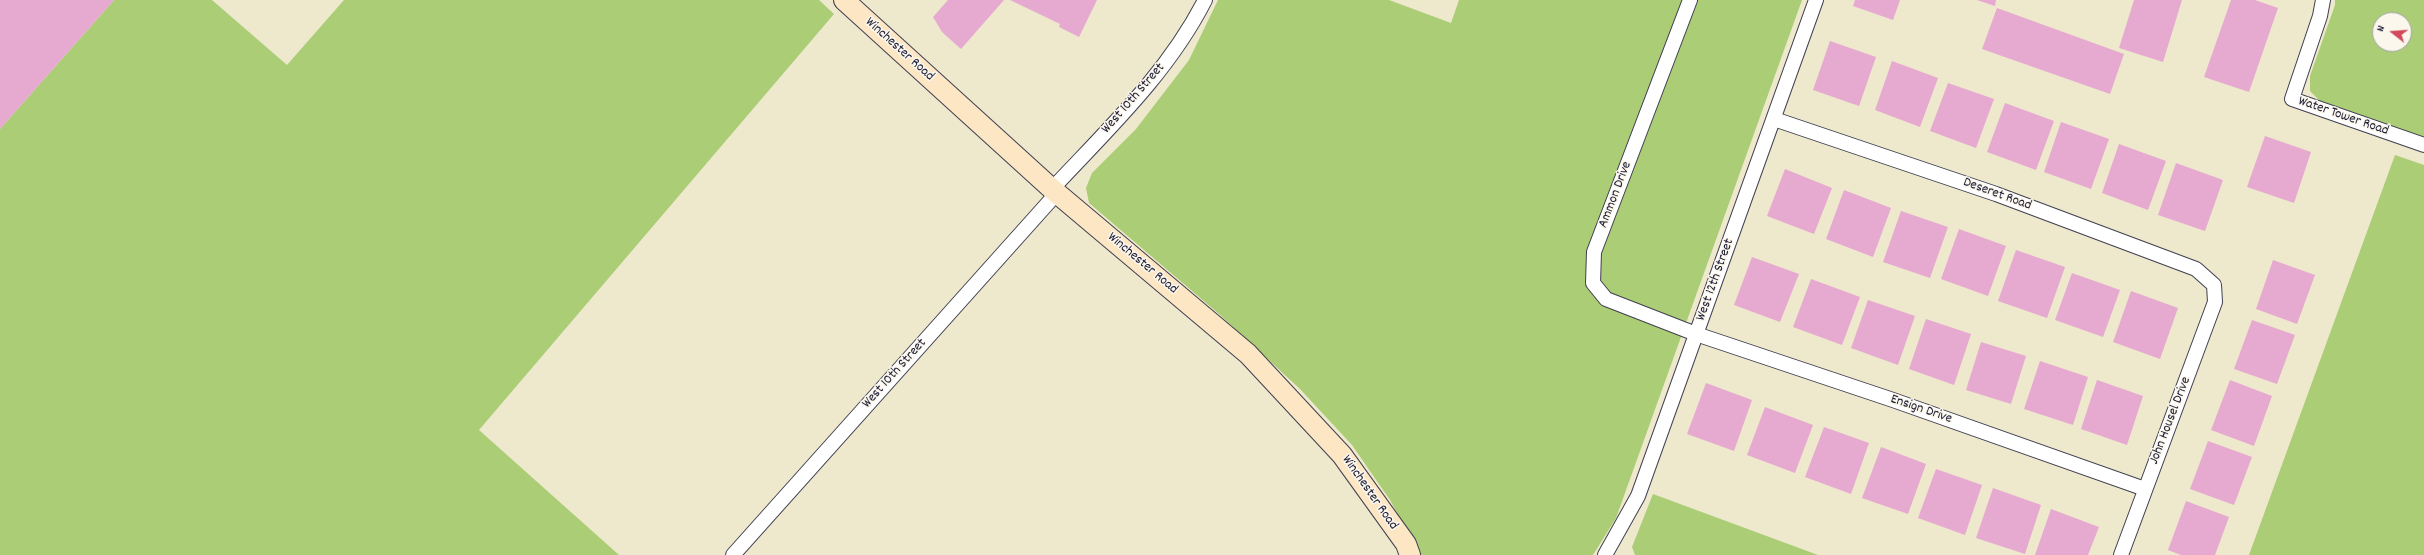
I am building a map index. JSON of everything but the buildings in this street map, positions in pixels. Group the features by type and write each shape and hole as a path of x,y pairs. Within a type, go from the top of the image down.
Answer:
{"street":[{"name":"Winchester Road","path":"844,0 1054,191 1248,354 1342,455 1406,544 1410,555"},
{"name":"West 10th Street","path":"733,555 1155,78 1195,19 1205,0"},
{"name":"Ammon Drive","path":"1690,0 1594,252 1593,283 1606,298 1696,334"},
{"name":"West 12th Street","path":"1605,555 1638,496 1655,443 1696,334 1816,0"},
{"name":"Water Tower Road","path":"2323,0 2292,98 2424,145"},
{"name":"Deseret Road","path":"1774,119 1996,194 2196,270 2214,285"},
{"name":"John Housel Drive","path":"2121,555 2215,302 2214,285"},
{"name":"Ensign Drive","path":"1696,334 1886,397 2145,489"}],"green space":[{"path":"114,0 212,0 287,65 344,0 819,0 834,14 479,430 619,555 0,555 0,129"},
{"path":"1218,0 1389,0 1451,23 1459,0 1802,0 1616,518 1593,555 1420,555 1390,500 1352,445 1300,389 1219,314 1089,203 1086,188 1092,173 1136,129 1189,60"},
{"path":"2335,0 2424,0 2424,139 2321,102 2310,91 2310,76 2335,5"},
{"path":"2395,155 2424,165 2424,555 2249,555"},
{"path":"1653,494 1818,555 1635,555 1632,547"}]}
